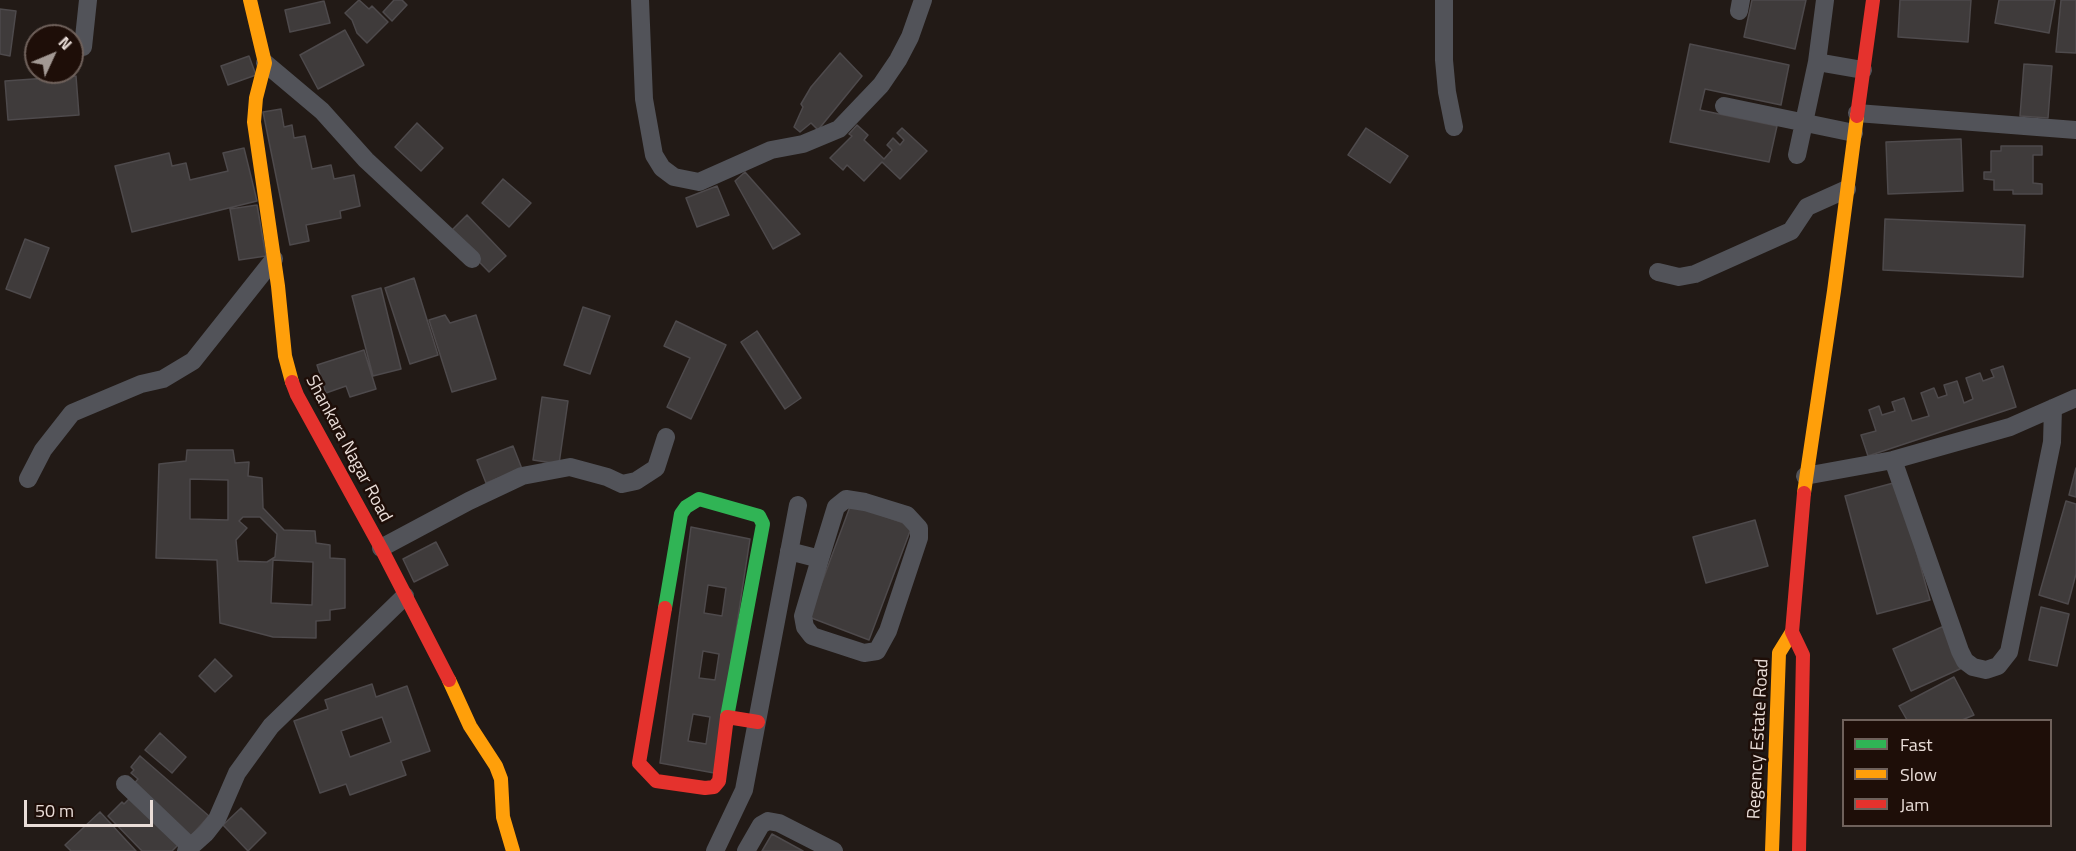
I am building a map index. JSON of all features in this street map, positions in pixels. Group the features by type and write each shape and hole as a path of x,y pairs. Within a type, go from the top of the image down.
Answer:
{"street":[{"path":"84,38 88,0"},
{"name":"Shankara Nagar Road","path":"250,0 265,63 256,98 254,122 289,375 297,395 381,548 446,674 470,726 496,766 501,779 503,817 513,851"},
{"path":"640,0 644,99 654,155 662,168 674,177 699,182 771,150 802,144 839,129 881,85 898,60 910,37 923,0"},
{"path":"1444,0 1444,60 1454,127"},
{"path":"1797,154 1817,62 1825,0"},
{"path":"1799,851 1803,655 1792,632 1805,476 1834,291 1872,0"},
{"path":"1817,62 1863,70"},
{"path":"265,63 322,111 366,160 472,259"},
{"path":"1724,106 1854,133"},
{"path":"1857,113 2076,130"},
{"path":"1658,272 1679,277 1695,274 1791,231 1807,207 1847,189"},
{"path":"28,479 43,450 72,413 141,384 163,379 193,362 274,259"},
{"path":"1805,476 1893,460 2010,427 2076,398"},
{"path":"1893,460 1960,651 1965,661 1973,667 1986,670 1998,666 2009,652 2052,442 2053,408"},
{"path":"381,548 469,501 522,476 570,467 607,477 622,484 636,481 656,468 666,436"},
{"path":"699,499 759,516 763,524 727,717 719,781 714,787 705,788 656,781 639,762 681,514 686,507 699,499"},
{"path":"846,500 865,502 907,515 919,528 919,538 888,631 877,651 864,653 812,636 805,627 803,616 820,560 836,507 846,500"},
{"path":"715,851 744,790 798,505"},
{"path":"789,550 820,560"},
{"path":"125,784 188,849 206,833 217,819 237,773 270,726 405,596"},
{"name":"Regency Estate Road","path":"1772,851 1779,653 1792,632"},
{"path":"727,717 758,722"},
{"path":"746,851 761,825 768,821 779,823 834,851"}],"building":[{"path":"359,0 369,9 372,6 388,22 367,43 357,33 352,20 345,13"},
{"path":"394,0 402,0 407,5 392,21 383,12"},
{"path":"1752,0 1806,0 1795,49 1744,37"},
{"path":"1900,0 1971,0 1968,42 1898,37"},
{"path":"1999,0 2055,0 2049,33 1995,23"},
{"path":"2061,0 2076,0 2076,53 2056,52"},
{"path":"324,1 330,23 290,32 285,10"},
{"path":"0,9 16,11 10,56 0,54"},
{"path":"345,30 364,65 318,89 300,55"},
{"path":"1690,44 1789,65 1781,105 1705,89 1700,110 1777,126 1769,162 1670,142"},
{"path":"840,53 862,76 818,130 811,123 800,132 794,127 803,107 801,104 811,87"},
{"path":"249,56 256,75 228,85 221,66"},
{"path":"2024,64 2052,66 2048,118 2020,116"},
{"path":"24,80 24,84 77,84 79,115 8,120 5,81"},
{"path":"281,109 284,127 292,125 294,138 305,136 312,169 331,165 334,179 354,175 360,206 340,211 341,218 306,225 309,241 290,245 263,112"},
{"path":"417,123 443,148 421,171 395,147"},
{"path":"857,125 868,135 864,140 884,159 892,150 887,145 893,138 900,145 904,140 897,133 902,128 927,151 900,179 882,162 864,181 847,165 843,170 830,158 852,136 849,134"},
{"path":"1366,128 1408,156 1390,183 1348,155"},
{"path":"1961,139 1963,191 1888,194 1886,142"},
{"path":"2001,146 2042,146 2042,155 2033,155 2033,183 2042,184 2042,194 2013,194 2013,190 1994,190 1994,180 1984,179 1984,172 1991,172 1991,151 2001,151"},
{"path":"244,148 257,201 132,232 115,166 169,153 172,166 186,163 190,180 228,171 223,153"},
{"path":"745,172 800,234 773,249 735,181"},
{"path":"503,179 531,203 509,227 482,203"},
{"path":"717,186 729,215 697,227 686,198"},
{"path":"257,205 266,256 239,260 230,209"},
{"path":"467,215 506,256 489,272 450,232"},
{"path":"1885,219 2025,225 2023,277 1883,270"},
{"path":"25,239 49,248 30,298 6,289"},
{"path":"414,278 438,355 410,364 385,288"},
{"path":"381,288 401,369 373,376 352,296"},
{"path":"583,307 610,316 590,374 564,365"},
{"path":"445,315 450,323 476,315 496,379 452,392 429,320"},
{"path":"676,321 726,345 691,419 667,407 690,358 664,346"},
{"path":"757,331 801,398 785,409 741,342"},
{"path":"364,350 376,389 350,397 346,386 326,393 317,365"},
{"path":"2003,366 2016,407 1868,456 1861,435 1876,431 1869,410 1879,406 1882,415 1895,411 1892,402 1904,398 1912,421 1929,416 1921,393 1934,388 1938,398 1947,395 1944,385 1957,381 1964,403 1973,399 1966,378 1980,373 1983,381 1994,377 1991,370"},
{"path":"542,397 568,401 559,464 533,460"},
{"path":"513,446 522,469 486,483 477,460"},
{"path":"187,450 233,450 235,463 249,462 248,476 262,478 263,508 284,530 315,531 316,543 330,545 330,558 345,559 345,608 330,610 330,620 316,621 316,638 273,637 220,623 217,560 156,558 159,464 186,461","holes":["190,479 228,480 228,520 190,519","243,517 260,517 277,534 275,557 267,562 238,561 236,540 247,528 239,521","273,560 313,562 312,605 271,603"]},
{"path":"2076,468 2076,497 2069,495"},
{"path":"1897,482 1930,600 1877,614 1845,496"},
{"path":"2066,501 2076,504 2076,574 2068,604 2039,595"},
{"path":"851,504 912,526 869,640 809,617"},
{"path":"1755,520 1768,566 1706,583 1693,537"},
{"path":"691,527 750,539 714,773 660,763","holes":["708,585 726,588 722,616 704,613","703,651 719,654 715,680 699,678","693,714 710,717 706,744 688,741"]},
{"path":"436,542 448,565 414,582 403,559"},
{"path":"2041,607 2069,614 2057,666 2029,660"},
{"path":"1944,626 1962,668 1911,691 1893,649"},
{"path":"215,659 232,676 215,692 199,676"},
{"path":"1954,677 1974,715 1964,719 1906,719 1899,706"},
{"path":"372,684 376,697 407,686 430,751 401,761 406,775 350,795 346,784 320,793 294,721 328,709 325,700","holes":["382,717 391,742 350,757 341,731"]},
{"path":"160,733 186,757 172,773 145,750"},
{"path":"140,756 209,816 190,837 132,786 138,779 131,773 134,770 131,767"},
{"path":"130,798 178,845 172,851 142,851 108,816 122,802 124,804"},
{"path":"241,808 266,833 248,851 223,825"},
{"path":"100,812 136,851 71,851 65,845"},
{"path":"772,834 803,851 762,851"}],"traffic: fast":[{"path":"665,608 681,514 686,507 699,499 759,516 763,524 727,717"}],"traffic: slow":[{"path":"250,0 265,63 256,98 254,122 278,286 285,356 292,382"},
{"path":"1804,493 1857,116"},
{"path":"1772,851 1779,653 1792,632"},
{"path":"449,680 470,726 496,766 501,779 503,817 513,851"}],"traffic: jam":[{"path":"1857,116 1873,0"},
{"path":"292,382 449,680"},
{"path":"1799,851 1803,655 1792,632 1804,493"},
{"path":"665,608 639,763 656,781 705,788 714,787 719,781 727,717 758,722"}]}
